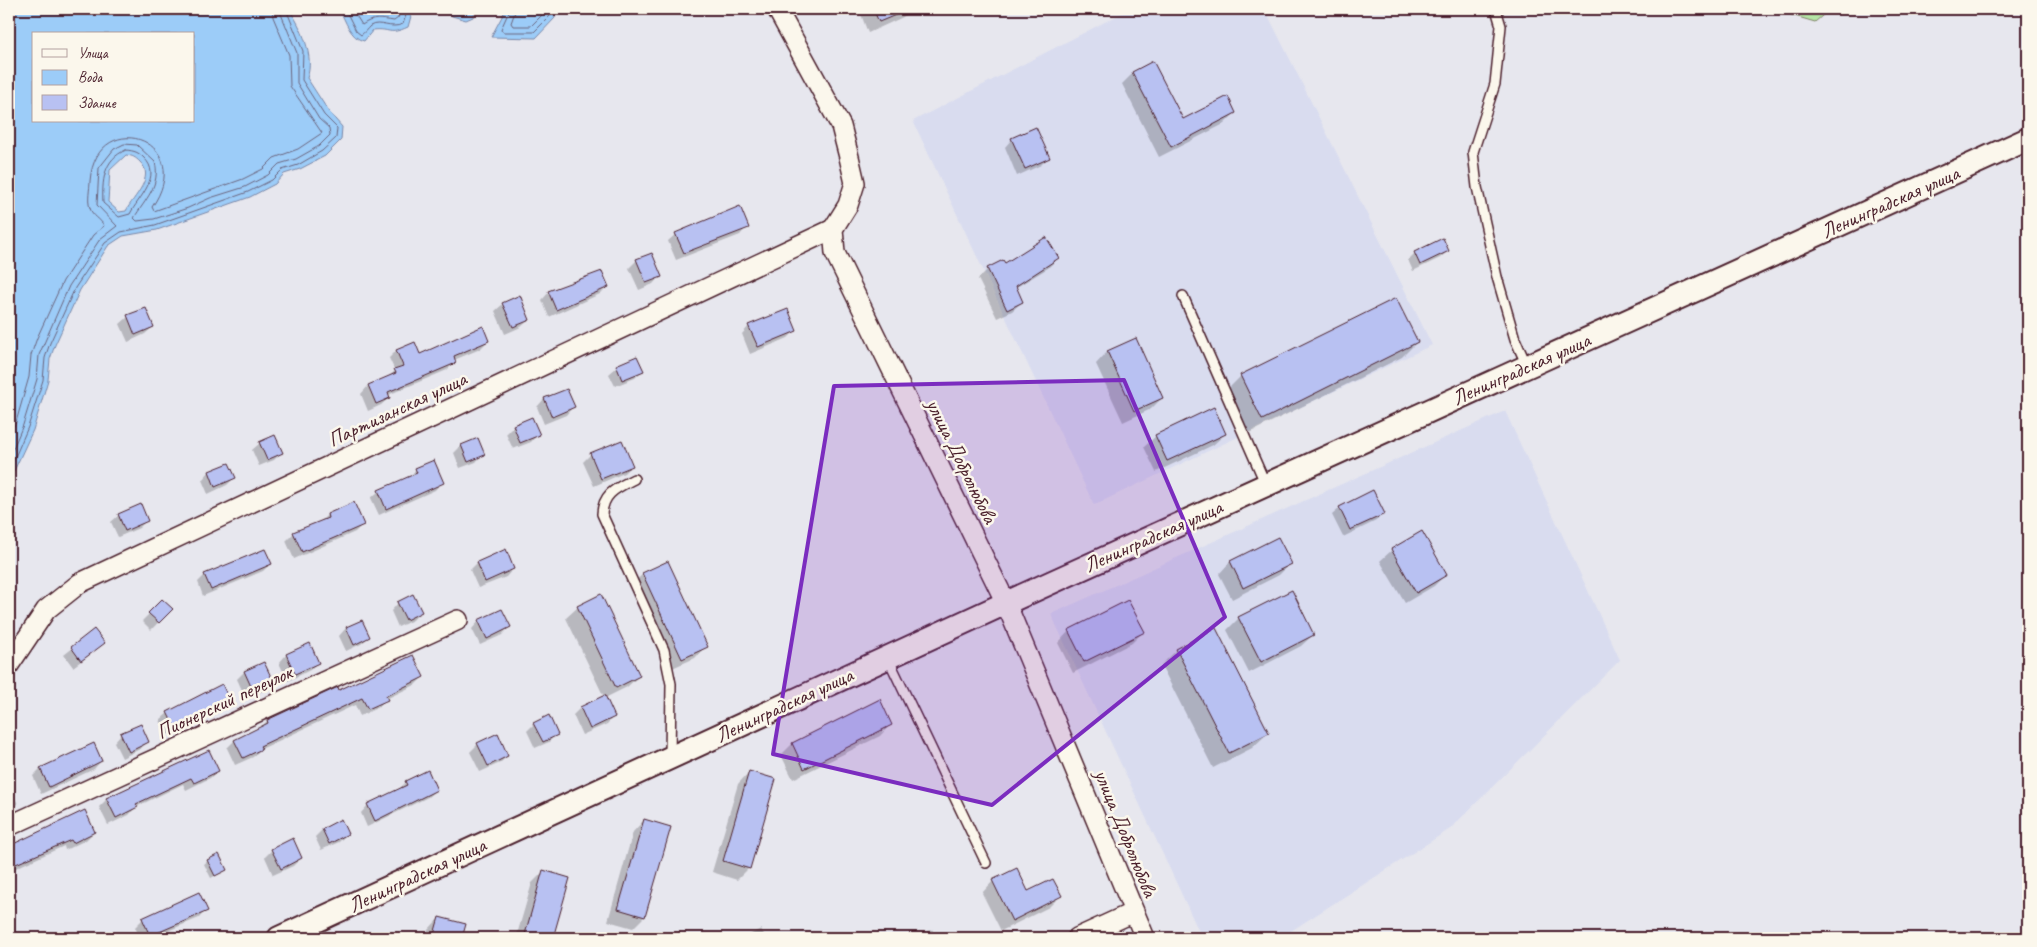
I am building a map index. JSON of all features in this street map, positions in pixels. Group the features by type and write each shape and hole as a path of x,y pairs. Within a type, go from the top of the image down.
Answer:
{"street":[{"path":"777,9 841,126 855,183 848,205 833,229"},
{"name":"Ленинградская улица","path":"279,938 1006,603 2028,139"},
{"name":"улица Добролюбова","path":"833,229 836,253 1006,603 1145,938"},
{"name":"Партизанская улица","path":"9,665 46,610 80,583 833,229"},
{"name":"Пионерский переулок","path":"9,826 458,620"},
{"path":"1077,938 1134,912"}],"lane":[{"path":"1496,9 1501,26 1495,84 1473,152 1477,186 1497,277 1515,339 1527,366"},
{"path":"1183,296 1266,485"},
{"path":"634,479 610,491 602,502 602,514 664,650 671,684 670,758"},
{"path":"888,657 986,863"}],"highlighted area":[{"path":"1124,380 1225,617 992,805 773,754 834,386"}],"shaded area":[{"path":"1130,9 1265,9 1432,345 1094,505 913,121"},
{"path":"1505,411 1620,660 1450,829 1280,938 1202,938 1051,614"}],"green space":[{"path":"1771,9 1830,9 1815,22"}],"water":[{"path":"9,9 289,9 306,42 309,61 307,78 329,112 342,127 341,140 325,156 300,169 284,174 275,184 250,197 157,230 123,236 108,246 80,290 55,345 50,359 48,380 33,430 13,473 9,494","holes":["126,155 134,157 140,162 146,174 142,187 126,211 119,212 108,202 110,170"]},
{"path":"339,9 413,9 408,27 393,31 373,30 364,41 352,33"},
{"path":"447,9 476,9 473,17 466,20 452,16"},
{"path":"506,9 555,9 555,18 536,38 491,37"}],"building":[{"path":"873,9 910,9 879,22"},
{"path":"1153,61 1183,119 1228,96 1236,113 1171,147 1132,72"},
{"path":"1036,127 1050,158 1025,169 1011,138"},
{"path":"740,206 749,228 684,253 675,233"},
{"path":"1046,237 1059,258 1016,286 1023,302 1007,310 987,268 1003,260 1005,263"},
{"path":"1443,238 1449,251 1420,265 1414,252"},
{"path":"652,253 662,277 646,283 636,259"},
{"path":"602,271 609,287 556,310 548,291"},
{"path":"520,295 530,320 513,327 502,303"},
{"path":"1396,298 1418,342 1262,420 1240,375"},
{"path":"146,308 154,327 135,335 127,315"},
{"path":"788,309 797,331 758,347 748,325"},
{"path":"483,326 489,341 454,356 456,363 388,392 390,398 376,404 368,385 396,373 394,369 403,366 396,350 415,342 420,354"},
{"path":"1136,338 1163,398 1134,411 1107,351"},
{"path":"637,356 644,371 622,380 616,365"},
{"path":"567,389 575,407 552,417 544,398"},
{"path":"1214,407 1226,434 1167,461 1155,435"},
{"path":"532,417 540,435 520,443 513,425"},
{"path":"275,435 283,453 267,460 259,442"},
{"path":"478,438 485,455 468,462 461,445"},
{"path":"622,440 633,466 601,479 590,453"},
{"path":"434,460 444,483 386,509 378,490 417,473 415,468"},
{"path":"229,463 236,478 215,487 209,471"},
{"path":"1373,490 1385,514 1350,530 1339,507"},
{"path":"354,502 364,525 302,552 293,532 328,518 327,514"},
{"path":"141,504 148,521 125,531 118,514"},
{"path":"1422,531 1447,575 1416,593 1391,549"},
{"path":"1278,537 1292,564 1243,588 1230,561"},
{"path":"265,549 272,564 211,590 204,574"},
{"path":"506,549 514,569 485,582 477,562"},
{"path":"668,561 708,647 682,659 642,573"},
{"path":"1292,590 1314,635 1261,662 1238,617"},
{"path":"413,594 422,612 406,620 397,602"},
{"path":"601,594 640,676 616,688 577,606"},
{"path":"162,599 173,609 159,623 148,613"},
{"path":"1128,600 1145,632 1084,662 1068,630"},
{"path":"502,609 511,627 487,639 478,620"},
{"path":"362,620 370,637 354,645 346,627"},
{"path":"1216,628 1269,733 1229,753 1176,649"},
{"path":"94,629 105,643 81,661 71,647"},
{"path":"310,643 319,663 295,674 286,654"},
{"path":"413,655 424,677 386,696 388,700 368,709 362,698 260,746 262,749 243,758 234,740 268,723 267,720 338,687 339,690"},
{"path":"264,662 274,683 254,693 244,671"},
{"path":"222,684 231,703 175,728 167,712"},
{"path":"605,695 615,717 590,729 580,707"},
{"path":"880,699 892,725 804,769 792,743"},
{"path":"549,715 558,735 543,742 533,723"},
{"path":"141,724 149,742 129,752 120,733"},
{"path":"498,733 508,756 488,766 477,743"},
{"path":"94,743 102,761 49,787 40,768"},
{"path":"209,750 219,771 194,783 191,778 136,804 138,807 116,818 106,798"},
{"path":"428,770 437,790 375,821 367,804 407,785 405,781"},
{"path":"749,771 776,779 750,869 723,861"},
{"path":"85,810 95,832 73,843 71,840 9,867 9,846"},
{"path":"341,819 348,834 329,844 322,829"},
{"path":"644,819 671,827 645,917 618,909"},
{"path":"293,838 302,858 281,869 271,849"},
{"path":"219,854 227,870 215,876 207,860"},
{"path":"1017,868 1028,891 1053,879 1062,896 1012,921 992,880"},
{"path":"543,870 570,878 553,938 524,938"},
{"path":"199,892 208,911 150,936 142,918"},
{"path":"439,917 466,924 462,938 433,938"}]}
